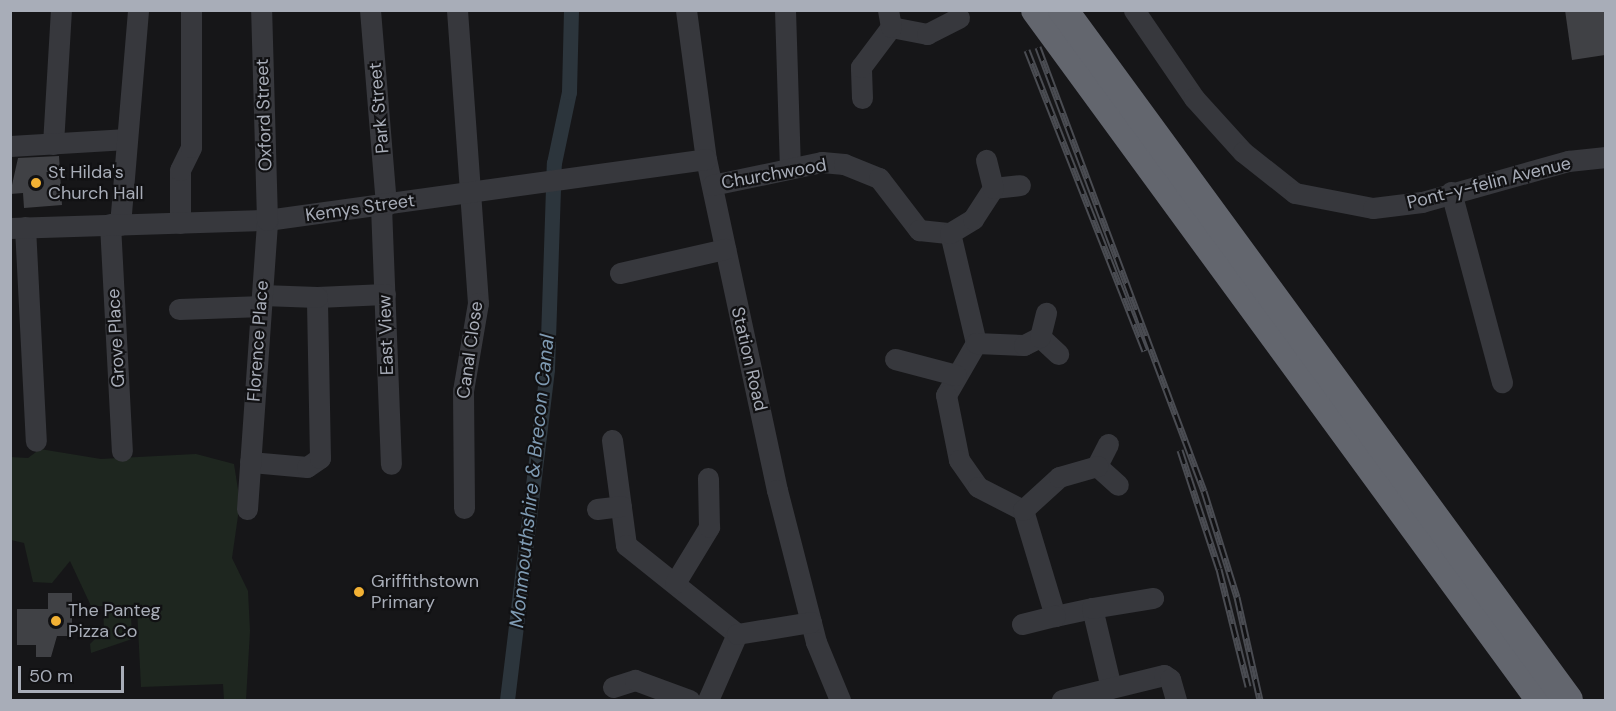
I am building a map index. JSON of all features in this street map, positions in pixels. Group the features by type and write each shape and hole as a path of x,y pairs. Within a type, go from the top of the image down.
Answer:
{"highway":[{"path":"1036,10 1541,700"},
{"path":"1063,10 1568,700"}],"street":[{"path":"53,144 61,10"},
{"name":"Grove Place","path":"122,452 115,224 127,140 138,10"},
{"path":"180,223 180,170 190,147 191,10"},
{"name":"Oxford Street","path":"261,10 267,220"},
{"name":"Park Street","path":"370,10 384,205"},
{"name":"Canal Close","path":"457,10 473,191 478,303 463,391 464,508"},
{"name":"Station Road","path":"686,10 706,159 724,249 811,622 840,700"},
{"path":"785,10 790,168"},
{"name":"Pont-y-felin Avenue","path":"1134,10 1194,98 1243,152 1295,193 1373,208 1605,157"},
{"path":"862,98 862,64 890,19 927,34 958,18"},
{"path":"10,146 127,140"},
{"name":"Kemys Street","path":"18,228 267,220 706,159"},
{"path":"986,160 993,188 973,219 950,232 976,343 956,375 946,411 959,460 978,487 1023,510 1055,616"},
{"name":"Churchwood","path":"712,185 822,162 865,168 890,189 908,222 927,232 950,232"},
{"path":"993,188 1020,185"},
{"path":"1451,192 1502,382"},
{"name":"East View","path":"384,205 391,464"},
{"name":"Florence Place","path":"247,509 267,220"},
{"path":"18,228 36,441"},
{"path":"620,273 724,249"},
{"path":"179,309 261,300 385,294"},
{"path":"250,462 307,467 320,458 317,297"},
{"path":"976,343 1024,345 1040,337 1046,313"},
{"path":"1040,337 1058,354"},
{"path":"895,359 956,375"},
{"path":"612,440 626,545 737,634 811,622"},
{"path":"1023,510 1059,477 1097,466 1108,444"},
{"path":"1097,466 1118,485"},
{"path":"675,583 709,527 721,497 708,478"},
{"path":"597,508 621,506"},
{"path":"1022,624 1148,592"},
{"path":"1092,608 1111,688"},
{"path":"708,700 737,634"},
{"path":"613,687 634,672 689,700"},
{"path":"1062,700 1169,676 1176,700"}],"shaded area":[{"path":"40,449 101,459 196,454 234,464 240,502 232,558 248,591 250,631 246,700 224,700 223,684 141,687 137,608 131,614 132,639 91,653 90,644 104,630 103,606 91,606 70,561 52,583 33,582 24,543 11,540 10,457 28,458"}],"building":[{"path":"1565,10 1605,10 1605,55 1572,60"},
{"name":"St Hilda's Church Hall","path":"59,156 62,205 24,208 23,193 10,194 18,158"},
{"path":"48,593 72,593 72,636 57,636 51,657 36,657 36,645 17,645 17,609 48,609"}],"waterway":[{"name":"Monmouthshire & Brecon Canal","path":"507,700 547,369 554,163 569,92 571,10"}],"railway":[{"path":"1038,47 1204,491 1237,597 1260,700"},
{"path":"1027,50 1145,351"},
{"path":"1180,450 1219,569 1248,686"}],"place":[{"name":"St Hilda's Church Hall","path":"36,183"},
{"name":"Griffithstown Primary","path":"359,592"},
{"name":"The Panteg Pizza Co","path":"56,621"}]}
